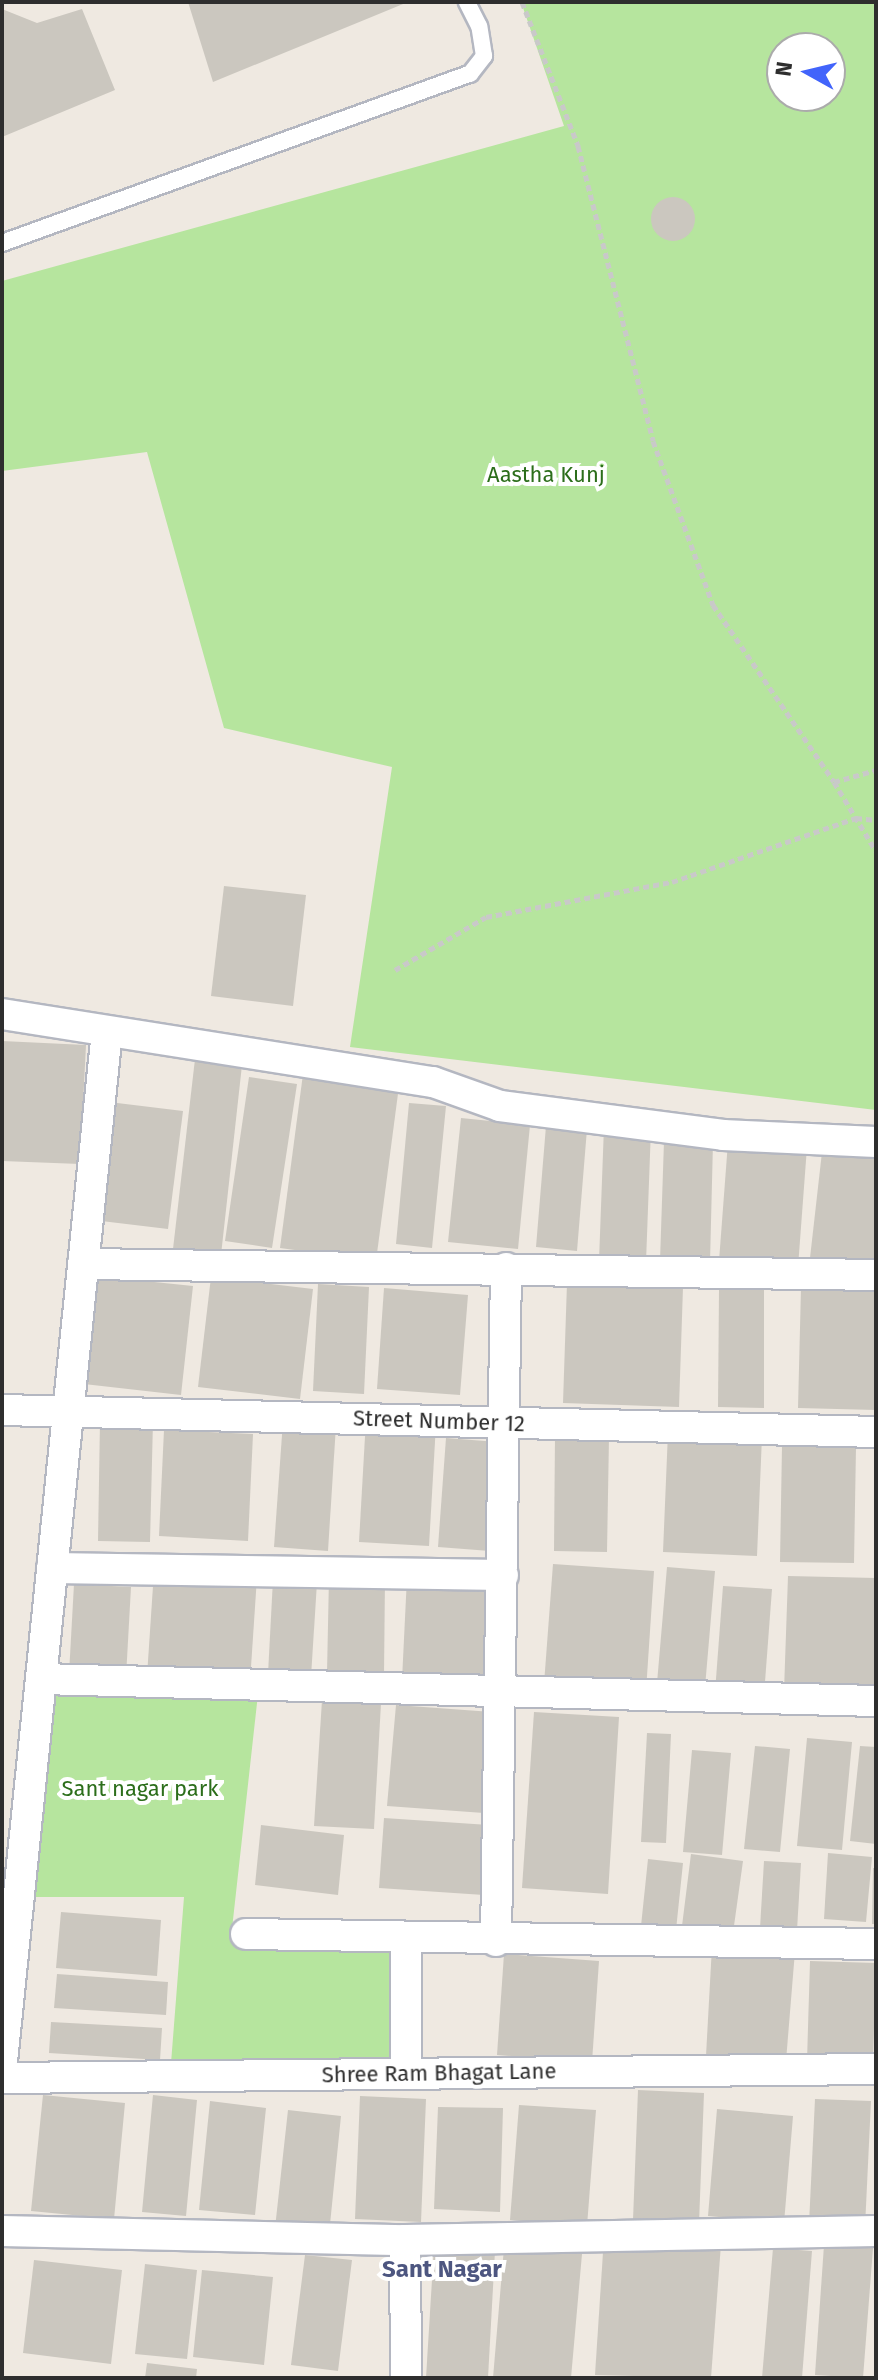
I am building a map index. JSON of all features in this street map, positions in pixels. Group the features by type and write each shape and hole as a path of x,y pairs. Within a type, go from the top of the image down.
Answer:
{"street":[{"path":"2,1014 433,1082 500,1106 723,1135 876,1142"},
{"path":"2,2061 107,1031"},
{"path":"83,1264 876,1275"},
{"path":"496,1941 506,1268"},
{"name":"Street Number 12","path":"2,1410 876,1432"},
{"path":"52,1568 503,1575"},
{"path":"41,1679 876,1701"},
{"path":"246,1934 496,1941 876,1944"},
{"path":"406,1938 406,2073"},
{"name":"Shree Ram Bhagat Lane","path":"2,2078 876,2069"},
{"path":"2,2231 405,2240 876,2231"},
{"path":"405,2240 406,2378"}],"lane":[{"path":"2,243 470,74 484,56 479,26 467,2"}],"path":[{"path":"522,2 578,146 653,441 713,605 834,782 876,851"},
{"path":"834,782 876,770"},
{"path":"395,970 486,917 672,882 856,818 876,820"}],"green space":[{"name":"Aastha Kunj","path":"521,2 876,2 876,1110 350,1047 392,767 224,728 147,452 2,471 2,281 564,126"},
{"name":"Sant nagar park","path":"41,1679 259,1685 231,1938 404,1951 406,2073 170,2076 184,1897 19,1897"}],"building":[{"path":"188,2 408,2 213,82"},
{"path":"2,9 37,23 82,9 115,90 2,137"},
{"path":"673,197 689,203 695,219 689,235 673,241 657,235 651,219 657,203"},
{"path":"224,886 306,895 293,1006 211,996"},
{"path":"2,1041 86,1045 80,1164 2,1161"},
{"path":"195,1059 242,1065 221,1255 173,1249"},
{"path":"303,1074 399,1086 376,1261 280,1248"},
{"path":"249,1077 297,1084 272,1248 225,1241"},
{"path":"109,1102 183,1111 168,1229 93,1220"},
{"path":"409,1103 446,1106 432,1248 396,1244"},
{"path":"461,1118 530,1125 518,1249 448,1242"},
{"path":"546,1126 587,1129 577,1251 536,1247"},
{"path":"604,1126 651,1128 646,1262 599,1261"},
{"path":"664,1141 713,1142 710,1262 660,1261"},
{"path":"728,1142 807,1147 798,1267 719,1261"},
{"path":"822,1152 876,1158 876,1266 810,1258"},
{"path":"96,1276 193,1286 181,1395 84,1384"},
{"path":"211,1277 313,1289 300,1399 198,1387"},
{"path":"567,1283 683,1287 679,1407 563,1403"},
{"path":"318,1284 369,1287 364,1394 313,1391"},
{"path":"384,1288 468,1295 460,1395 377,1389"},
{"path":"801,1288 876,1290 876,1410 798,1408"},
{"path":"719,1290 764,1290 764,1408 718,1407"},
{"path":"366,1419 436,1424 429,1546 359,1542"},
{"path":"100,1421 153,1421 150,1542 98,1541"},
{"path":"283,1421 336,1425 328,1551 274,1547"},
{"path":"164,1430 253,1434 248,1541 159,1536"},
{"path":"668,1432 762,1436 757,1556 663,1552"},
{"path":"555,1436 609,1437 607,1552 554,1551"},
{"path":"446,1438 498,1442 490,1551 438,1547"},
{"path":"782,1446 856,1447 854,1563 780,1562"},
{"path":"553,1564 654,1571 646,1691 544,1684"},
{"path":"667,1567 715,1571 705,1687 657,1683"},
{"path":"154,1571 257,1577 250,1682 147,1676"},
{"path":"788,1576 876,1578 876,1694 784,1691"},
{"path":"329,1577 385,1577 384,1675 327,1673"},
{"path":"407,1577 498,1582 494,1685 402,1680"},
{"path":"273,1579 317,1582 311,1677 268,1674"},
{"path":"74,1584 131,1587 126,1677 69,1674"},
{"path":"723,1586 772,1589 764,1695 715,1692"},
{"path":"322,1700 381,1703 374,1829 314,1826"},
{"path":"396,1705 492,1712 484,1813 387,1806"},
{"path":"534,1712 619,1717 608,1894 522,1888"},
{"path":"647,1733 671,1734 666,1843 641,1842"},
{"path":"807,1738 852,1742 842,1850 797,1846"},
{"path":"755,1746 790,1749 780,1852 744,1849"},
{"path":"860,1746 876,1747 876,1844 850,1841"},
{"path":"692,1750 731,1753 722,1855 683,1852"},
{"path":"384,1818 489,1825 484,1895 379,1888"},
{"path":"261,1825 344,1835 338,1895 255,1885"},
{"path":"828,1853 872,1857 866,1922 824,1919"},
{"path":"691,1854 743,1861 733,1933 682,1926"},
{"path":"648,1859 683,1863 676,1930 641,1926"},
{"path":"764,1861 801,1863 797,1930 760,1928"},
{"path":"873,1868 876,1868 876,1924 872,1924"},
{"path":"61,1912 161,1920 157,1976 56,1968"},
{"path":"712,1946 795,1951 786,2061 706,2056"},
{"path":"504,1954 599,1961 592,2062 497,2055"},
{"path":"810,1961 876,1963 873,2061 807,2061"},
{"path":"57,1974 168,1982 166,2015 54,2008"},
{"path":"51,2022 162,2028 160,2060 49,2053"},
{"path":"638,2090 704,2093 699,2223 633,2220"},
{"path":"43,2095 125,2103 114,2219 31,2211"},
{"path":"153,2095 197,2100 186,2216 142,2212"},
{"path":"360,2096 426,2099 421,2222 355,2219"},
{"path":"815,2099 871,2101 865,2227 809,2224"},
{"path":"210,2101 266,2108 255,2215 199,2210"},
{"path":"519,2105 596,2110 587,2226 510,2220"},
{"path":"438,2107 503,2108 500,2212 434,2209"},
{"path":"717,2109 793,2116 784,2223 708,2216"},
{"path":"288,2110 341,2116 329,2234 275,2228"},
{"path":"604,2237 721,2244 711,2378 595,2375"},
{"path":"824,2245 873,2248 863,2378 815,2375"},
{"path":"434,2247 495,2251 488,2378 426,2378"},
{"path":"504,2248 582,2254 571,2378 493,2378"},
{"path":"773,2248 812,2251 802,2378 762,2378"},
{"path":"305,2255 352,2260 338,2371 291,2365"},
{"path":"34,2260 122,2270 111,2364 23,2353"},
{"path":"145,2264 197,2270 187,2359 135,2354"},
{"path":"202,2270 273,2277 264,2365 193,2357"},
{"path":"147,2363 197,2369 196,2378 145,2378"}],"district":[{"name":"Sant Nagar","path":"442,2270"}]}
